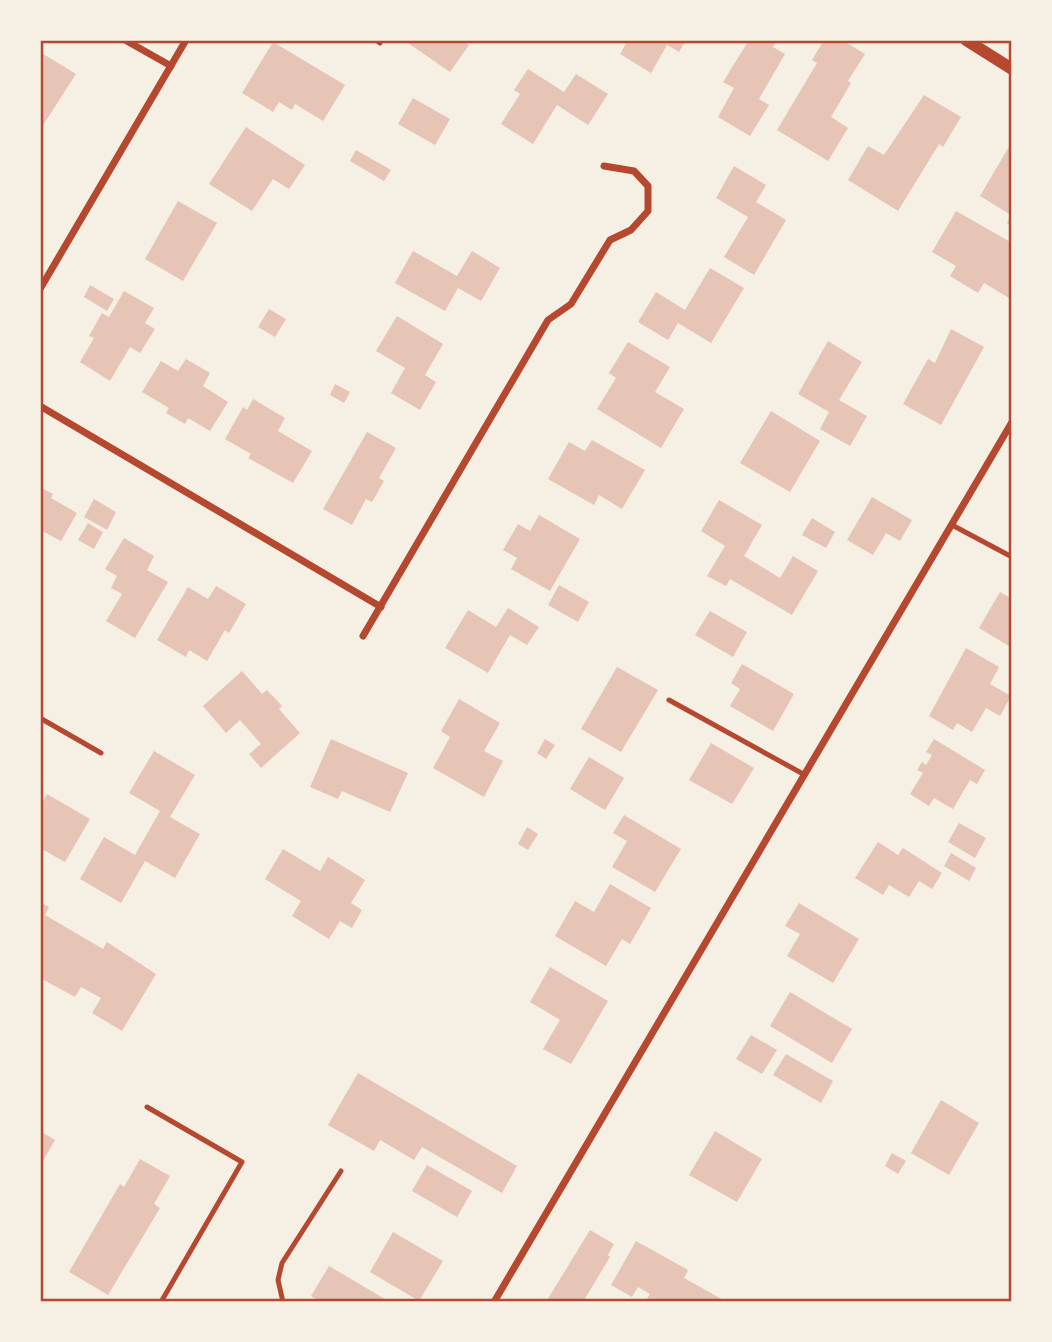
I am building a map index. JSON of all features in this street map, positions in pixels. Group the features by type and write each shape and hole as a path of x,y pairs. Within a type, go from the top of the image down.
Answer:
{"street":[{"path":"125,40 171,66"},
{"path":"40,289 186,40"},
{"path":"966,40 1012,69"},
{"path":"363,636 548,320 571,304 610,240 631,230 648,211 648,186 634,171 604,166"},
{"path":"40,405 381,607"},
{"path":"494,1302 1012,422"}],"lane":[{"path":"952,525 1012,557"},
{"path":"669,700 805,775"},
{"path":"40,718 101,753"},
{"path":"147,1107 242,1162 161,1302"},
{"path":"283,1302 278,1280 282,1263 341,1171"}],"building":[{"path":"410,40 461,40 469,45 450,72 408,43"},
{"path":"628,40 686,40 679,52 667,45 651,73 620,54"},
{"path":"749,40 777,40 773,47 785,54 759,99 769,105 750,136 718,117 734,88 723,82"},
{"path":"824,40 842,40 865,54 848,81 851,83 831,117 848,128 828,161 777,130 817,63 812,60"},
{"path":"273,42 345,85 323,121 295,104 292,110 279,102 273,112 242,93"},
{"path":"40,52 76,74 40,130"},
{"path":"528,69 564,92 576,74 608,94 588,125 557,105 533,144 501,124 520,94 514,90"},
{"path":"924,95 961,117 943,147 939,144 898,211 848,180 868,146 884,155"},
{"path":"413,98 450,119 435,145 398,124"},
{"path":"246,127 305,165 289,189 273,179 252,211 209,184"},
{"path":"1010,145 1012,226 1007,223 1011,215 980,196"},
{"path":"356,150 391,170 384,181 350,161"},
{"path":"734,166 766,185 756,202 786,220 754,275 724,257 748,217 716,198"},
{"path":"178,201 217,223 183,281 145,259"},
{"path":"956,211 1012,243 1012,293 1009,298 984,283 978,293 950,276 956,266 932,252"},
{"path":"413,251 457,276 472,251 500,268 481,301 458,288 445,311 395,283"},
{"path":"710,268 744,288 711,343 678,323 668,340 638,322 656,292 685,310"},
{"path":"90,285 114,299 107,311 84,297"},
{"path":"124,291 154,308 145,323 155,329 140,353 130,347 110,381 80,362 94,338 89,336 102,313 109,317"},
{"path":"269,309 286,319 275,337 258,327"},
{"path":"397,316 443,344 425,375 436,382 420,410 391,393 405,368 376,351"},
{"path":"951,329 984,347 941,425 903,404 928,359 935,363"},
{"path":"828,341 862,362 839,400 867,416 850,446 820,429 829,412 798,394"},
{"path":"628,342 670,367 655,392 684,409 661,448 597,409 616,378 609,373"},
{"path":"186,359 210,373 203,386 228,402 210,431 188,418 185,424 166,413 169,408 142,392 161,361 178,371"},
{"path":"335,384 350,392 344,403 330,395"},
{"path":"253,399 285,418 278,431 312,451 293,483 248,458 251,454 225,439 243,407 247,410"},
{"path":"771,411 820,441 790,492 740,463"},
{"path":"367,432 396,448 379,478 384,481 372,502 366,499 352,525 323,509"},
{"path":"592,440 645,470 622,509 599,495 594,505 548,479 569,442 585,451"},
{"path":"40,487 53,494 51,498 77,513 61,541 40,530"},
{"path":"872,497 912,520 900,541 886,533 873,555 847,540"},
{"path":"94,499 116,512 107,530 84,517"},
{"path":"719,500 762,525 744,556 780,578 793,556 818,571 792,615 730,579 726,586 707,576 725,546 701,531"},
{"path":"539,515 580,539 550,591 511,569 517,558 503,550 518,524 530,531"},
{"path":"812,518 835,532 826,548 802,535"},
{"path":"88,523 103,532 94,549 78,540"},
{"path":"124,538 154,556 147,570 168,582 135,638 106,621 122,594 111,588 117,576 105,569"},
{"path":"559,585 589,602 578,622 548,605"},
{"path":"216,586 246,604 229,633 225,630 207,661 189,650 186,657 157,640 188,587 208,599"},
{"path":"1000,592 1012,599 1012,648 979,628"},
{"path":"508,608 539,627 527,645 510,635 488,673 445,648 468,610 496,627"},
{"path":"710,611 747,632 733,657 695,635"},
{"path":"966,648 999,667 990,684 1011,696 1000,716 986,708 972,732 957,723 953,730 929,716"},
{"path":"742,664 794,694 773,731 730,706 740,689 731,683"},
{"path":"617,667 658,690 621,752 581,729"},
{"path":"242,671 262,694 267,690 282,706 279,709 300,733 261,768 249,754 261,744 240,720 226,733 203,706"},
{"path":"459,699 500,723 484,751 503,761 484,797 433,768 450,737 441,731"},
{"path":"331,739 408,773 390,812 342,791 338,799 310,787"},
{"path":"545,739 555,745 546,759 537,753"},
{"path":"934,739 985,770 977,784 970,780 953,809 934,798 929,806 910,794 923,773 917,770 922,762 926,765 932,755 926,752"},
{"path":"711,743 754,768 732,804 689,780"},
{"path":"154,751 195,775 170,817 200,834 175,878 145,861 121,903 80,879 104,837 135,855 160,811 129,793"},
{"path":"589,757 624,778 605,810 570,789"},
{"path":"47,794 90,819 65,862 40,848 40,806"},
{"path":"624,815 681,849 655,892 612,867 627,841 613,833"},
{"path":"959,823 986,838 975,858 948,842"},
{"path":"527,827 538,834 528,850 518,844"},
{"path":"878,842 898,855 903,848 942,873 932,889 919,881 909,897 889,885 883,895 855,878"},
{"path":"283,849 320,871 328,857 365,880 351,903 362,910 352,928 340,921 329,939 292,916 301,901 265,879"},
{"path":"951,853 976,868 969,881 944,866"},
{"path":"610,884 651,908 630,944 622,939 606,966 555,936 575,901 594,912"},
{"path":"40,902 49,907 45,915 103,949 107,942 156,974 122,1031 92,1013 101,998 81,987 75,997 40,978"},
{"path":"799,903 859,939 833,983 787,956 800,934 785,926"},
{"path":"550,967 608,1001 571,1064 543,1049 560,1020 530,1002"},
{"path":"790,992 852,1029 832,1063 770,1026"},
{"path":"751,1035 777,1050 762,1074 736,1059"},
{"path":"786,1054 833,1081 821,1103 773,1075"},
{"path":"358,1073 517,1166 502,1193 422,1147 414,1160 380,1140 374,1151 328,1125"},
{"path":"941,1100 979,1123 949,1175 911,1153"},
{"path":"40,1131 55,1140 40,1166"},
{"path":"715,1131 762,1159 737,1202 689,1175"},
{"path":"892,1153 906,1161 898,1174 885,1166"},
{"path":"140,1159 170,1176 154,1204 160,1208 108,1295 69,1272 120,1184 124,1187"},
{"path":"427,1165 472,1191 457,1217 412,1191"},
{"path":"590,1230 614,1244 608,1255 610,1257 583,1302 546,1302"},
{"path":"393,1232 443,1261 419,1301 370,1272"},
{"path":"636,1241 688,1270 684,1278 727,1302 645,1302 650,1294 638,1287 632,1297 611,1285"},
{"path":"329,1266 390,1302 321,1302 311,1296"}]}
